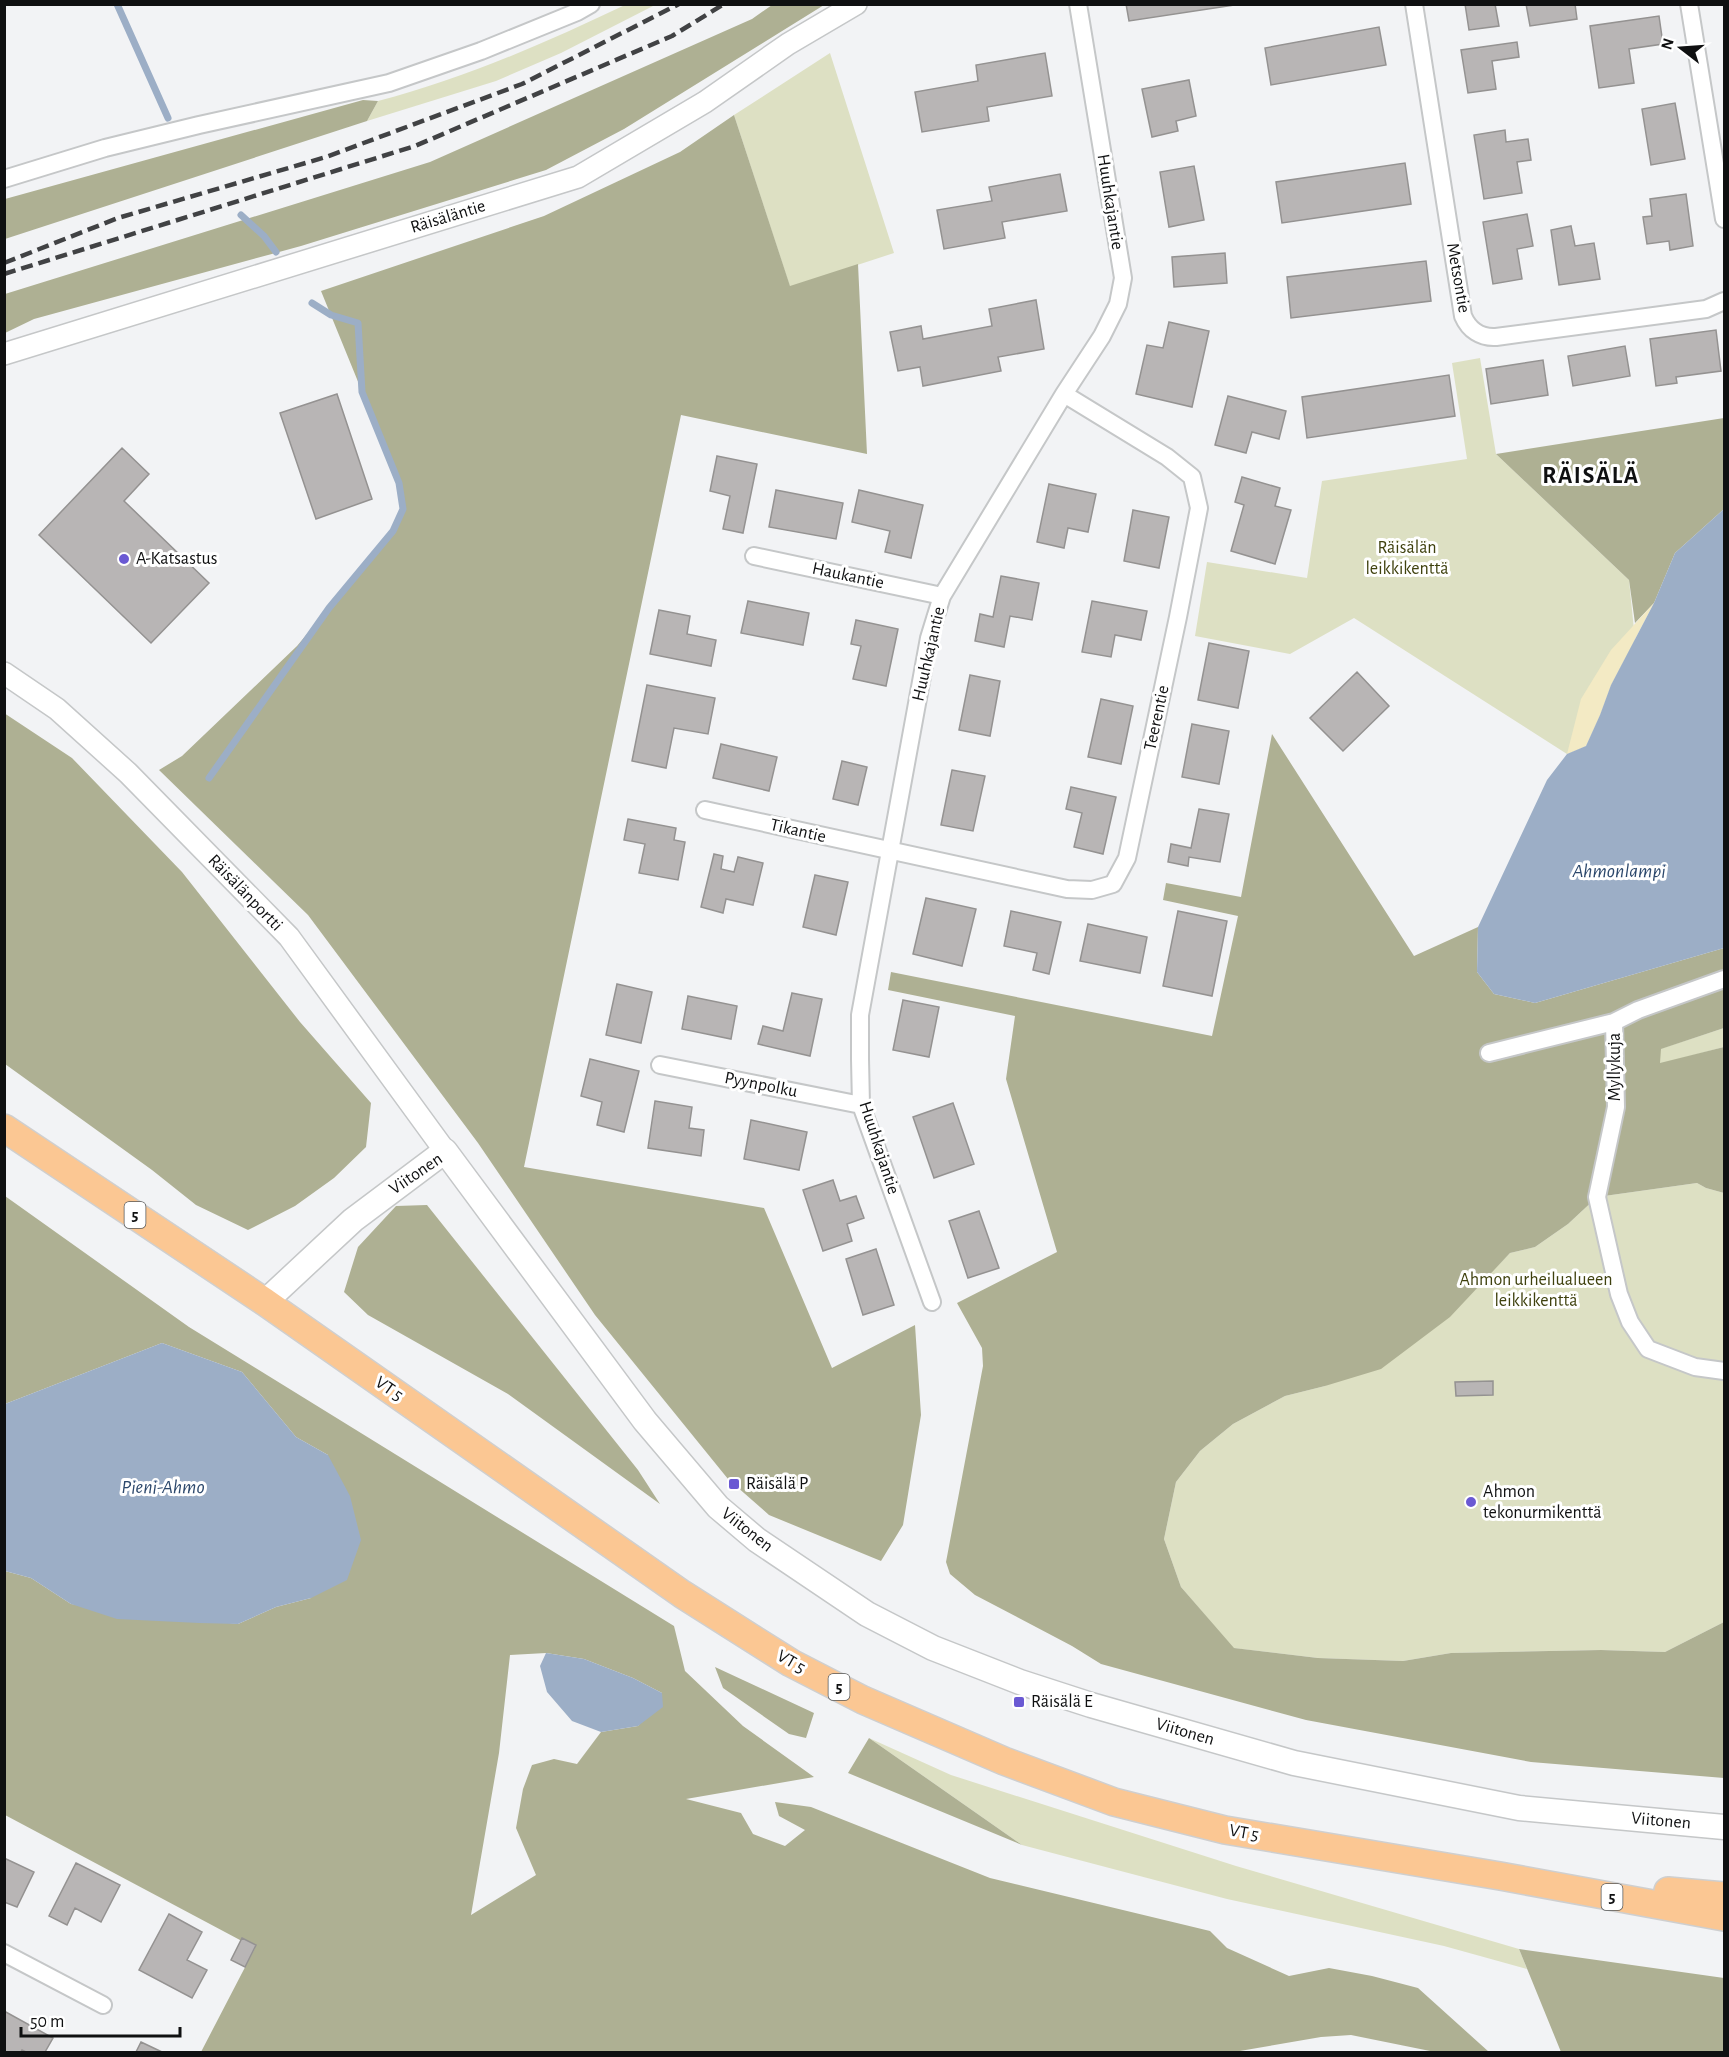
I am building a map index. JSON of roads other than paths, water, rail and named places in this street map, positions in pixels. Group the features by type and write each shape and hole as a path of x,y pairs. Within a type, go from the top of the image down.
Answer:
{"highway":[{"name":"5","path":"4,1128 265,1302"},
{"name":"VT 5","path":"265,1302 682,1594 791,1662 863,1700 1004,1761 1114,1802 1225,1830 1500,1876 1725,1917"},
{"name":"VT 5","path":"1500,1876 1725,1896"}],"main road":[{"name":"Viitonen","path":"265,1302 353,1220 445,1151 645,1421 718,1507 766,1546 867,1614 933,1648 1020,1682 1091,1705 1294,1763 1519,1808 1725,1827"}],"street":[{"path":"4,179 105,148 189,127 389,83 481,51 578,12 591,4"},
{"name":"Räisäläntie","path":"4,354 578,177 705,102 788,44 856,4"},
{"name":"Huuhkajantie","path":"932,1302 861,1105 860,1015 929,638 942,596 1101,336 1118,304 1123,278 1078,4"},
{"name":"Metsontie","path":"1414,4 1462,306 1465,320 1471,329 1486,337 1496,337 1706,309 1725,301"},
{"path":"1689,4 1725,219"},
{"name":"Teerentie","path":"891,852 1067,889 1092,890 1113,884 1127,858 1199,508 1192,477 1167,458 1064,394"},
{"name":"Haukantie","path":"754,556 942,596"},
{"name":"Räisälänportti","path":"4,673 57,709 128,772 289,937 445,1151"},
{"name":"Tikantie","path":"705,810 891,852"},
{"name":"Myllykuja","path":"1725,980 1638,1010 1614,1022 1616,1107 1598,1197 1619,1294 1629,1322 1648,1349 1695,1366 1725,1371"},
{"path":"1489,1053 1614,1022"},
{"name":"Pyynpolku","path":"660,1065 861,1105"},
{"path":"4,1953 103,2005"}],"water":[{"name":"Ahmonlampi","path":"1724,509 1724,948 1535,1003 1494,994 1477,972 1478,927 1547,780 1567,754 1586,746 1611,685 1654,603 1675,553"},
{"name":"Pieni-Ahmo","path":"162,1343 242,1372 296,1437 328,1455 350,1496 361,1540 347,1580 311,1598 276,1607 238,1624 199,1623 117,1619 71,1604 31,1578 5,1571 5,1404"},
{"path":"546,1653 584,1659 633,1678 662,1693 663,1707 638,1726 601,1732 572,1721 547,1692 540,1666"}],"waterway":[{"path":"117,4 168,118"},
{"path":"241,215 264,236 276,252"},
{"path":"209,778 329,608 393,531 403,509 399,483 362,392 358,323 331,315 312,303"}],"railway":[{"path":"4,263 118,218 326,157 522,84 679,4"},
{"path":"4,274 415,146 672,36 724,4"}],"place":[{"name":"A-Katsastus","path":"124,559"},
{"name":"Räisälä P","path":"734,1484"},
{"name":"Ahmon tekonurmikenttä","path":"1471,1502"},
{"name":"Räisälä E","path":"1019,1702"}],"district":[{"name":"RÄISÄLÄ","path":"1591,476"}],"park label":[{"name":"Räisälän leikkikenttä","path":"1407,558"},
{"name":"Ahmon urheilualueen leikkikenttä","path":"1536,1290"}]}
